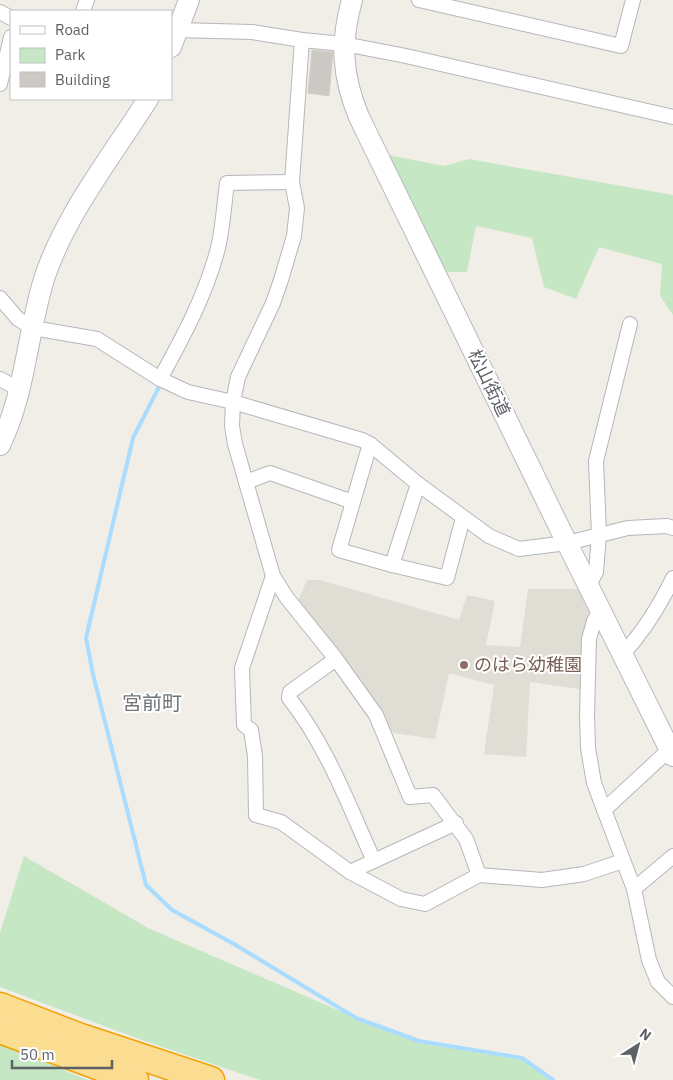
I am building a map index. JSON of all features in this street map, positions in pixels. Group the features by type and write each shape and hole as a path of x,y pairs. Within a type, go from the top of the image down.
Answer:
{"highway":[{"path":"0,1006 78,1036 211,1080"},
{"path":"0,1030 135,1080"}],"main road":[{"path":"175,38 188,0"},
{"name":"松山街道","path":"352,0 344,44 346,80 359,116 566,543 622,654 670,742"},
{"path":"1,442 19,390 45,277 67,226 147,100"}],"street":[{"path":"419,0 621,46 633,0"},
{"path":"175,38 252,32 344,44 406,56 673,117"},
{"path":"302,40 292,182 297,208 294,236 273,303 238,377 233,402 232,426 235,444 273,576 287,598 336,659 376,715 410,797 433,794 456,823 466,840 479,875"},
{"path":"0,84 10,41"},
{"path":"160,379 192,321 206,285 218,247 227,183 292,182"},
{"path":"0,298 18,319 33,328 97,339 160,379 188,392 233,402 362,440 370,444 463,518 489,536 519,550 566,543 628,528 667,526 673,528"},
{"path":"588,587 596,572 599,535 596,461 630,324"},
{"path":"0,379 19,390"},
{"path":"370,444 339,550 447,578 463,518"},
{"path":"246,482 270,473 353,502"},
{"path":"392,565 418,484"},
{"path":"273,576 242,668 244,725 251,730 255,756 256,815 281,822 350,872 401,899 425,904 479,875 542,880 584,874 624,861"},
{"path":"622,654 668,601 673,578"},
{"path":"600,610 594,620 589,639 588,748 594,783 634,889 649,960 658,982 673,997"},
{"path":"336,659 290,692 289,698 305,718 329,762 374,861"},
{"path":"604,810 670,742"},
{"path":"350,872 456,823"},
{"path":"634,889 673,856"}],"shaded area":[{"name":"のはら幼稚園","path":"307,580 320,580 459,620 467,595 495,601 486,645 520,647 528,589 578,589 590,614 580,689 530,682 526,757 484,754 494,685 449,673 435,739 393,733 297,603"}],"green space":[{"path":"388,155 444,166 469,159 673,195 673,315 660,296 662,264 599,247 576,299 544,287 532,238 476,226 467,272 444,272"},
{"path":"24,856 148,928 356,1018 419,1041 522,1058 550,1080 260,1080 139,1039 0,987 0,933"},
{"path":"0,1044 10,1048 88,1080 0,1080"}],"building":[{"path":"312,50 333,52 329,96 308,93"}],"waterway":[{"path":"159,387 133,438 86,638 93,674 146,885 172,910 234,944 356,1018 419,1041 522,1058 553,1080"}],"place":[{"name":"のはら幼稚園","path":"464,665"}],"district":[{"name":"宮前町","path":"152,703"}]}
